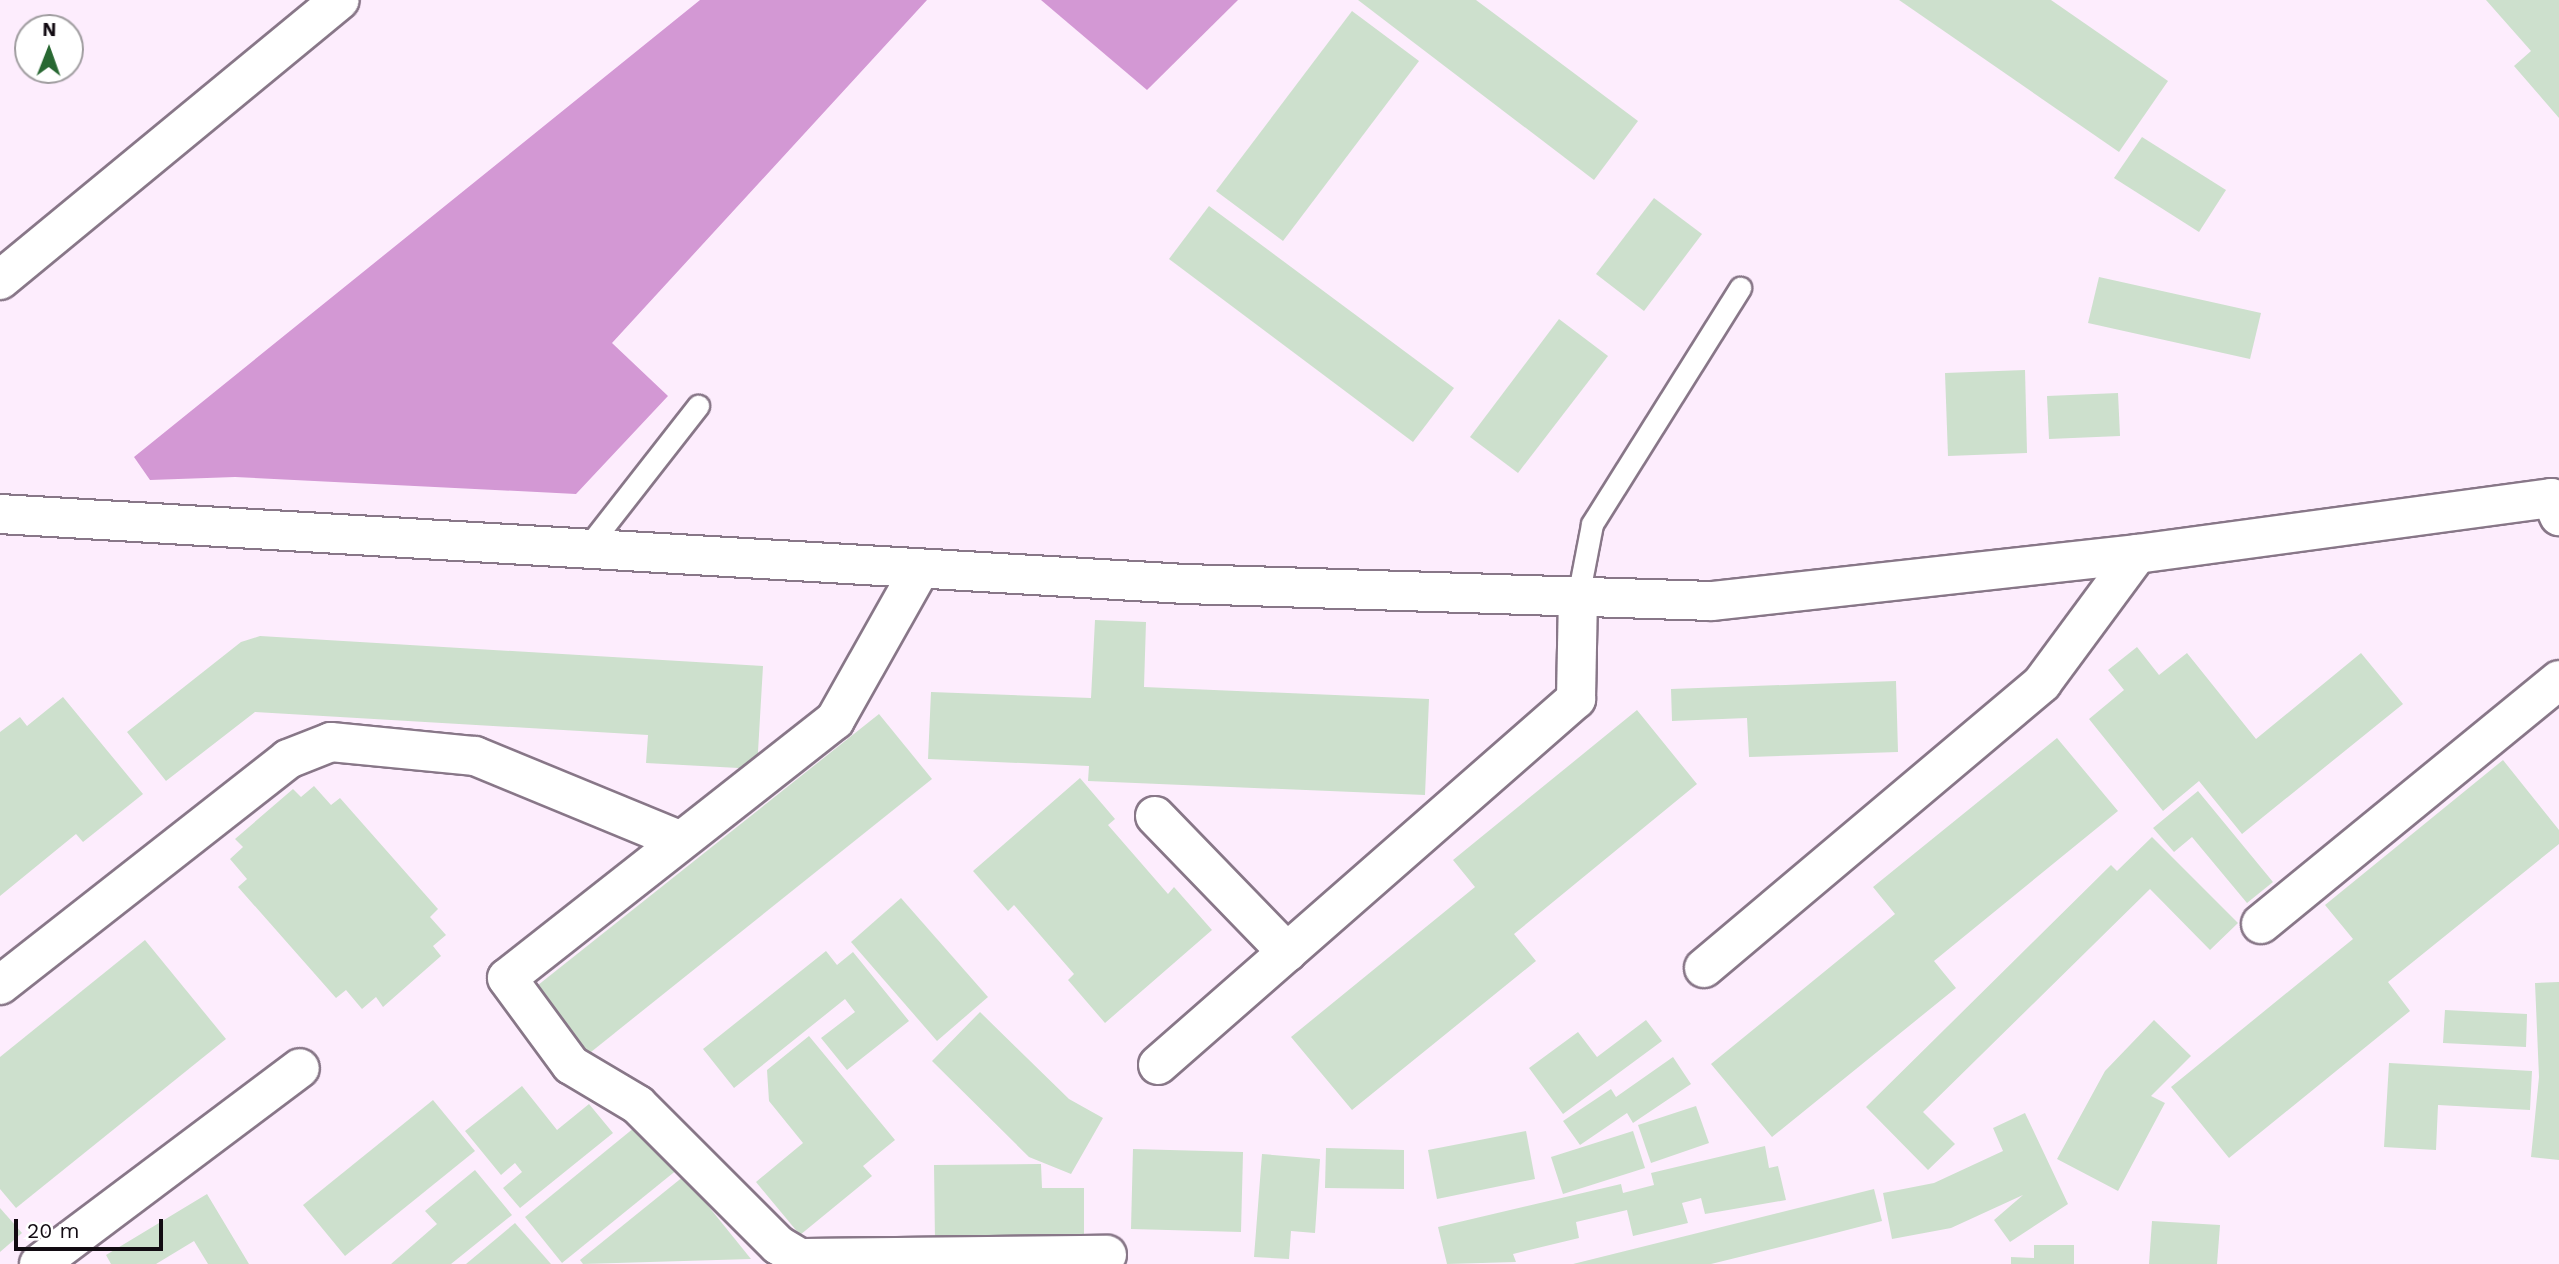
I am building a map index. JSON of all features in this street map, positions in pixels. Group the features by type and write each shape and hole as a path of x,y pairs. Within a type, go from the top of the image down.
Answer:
{"street":[{"path":"0,280 340,0"},
{"path":"0,514 583,553 919,571 1712,601 2137,554 2556,503"},
{"path":"1704,968 2042,683 2137,554"},
{"path":"919,571 835,720 676,839 507,978 571,1065 638,1105 778,1245 800,1258 1107,1255"},
{"path":"1158,1065 1576,699 1578,597"},
{"path":"2260,924 2559,680"},
{"path":"0,985 288,759 331,742 475,756 676,839"},
{"path":"1155,816 1287,952"},
{"path":"39,1264 300,1068"}],"lane":[{"path":"1578,597 1592,524 1740,288"},
{"path":"583,553 698,406"}],"shaded area":[{"path":"700,0 927,0 612,343 668,396 576,494 235,477 150,480 134,457"},
{"path":"1041,0 1238,0 1147,90"}],"building":[{"path":"1358,0 1476,0 1638,121 1594,180"},
{"path":"1899,0 2051,0 2168,81 2119,152"},
{"path":"2486,0 2559,0 2559,118 2514,66 2531,51"},
{"path":"1352,11 1419,61 1283,241 1216,191"},
{"path":"2142,137 2226,190 2199,232 2114,178"},
{"path":"1654,198 1702,234 1644,311 1596,274"},
{"path":"1209,206 1454,388 1413,442 1169,259"},
{"path":"2099,277 2261,313 2250,359 2088,323"},
{"path":"1559,319 1608,356 1518,473 1470,437"},
{"path":"2025,370 2027,453 1948,456 1945,373"},
{"path":"2118,393 2120,436 2049,439 2047,396"},
{"path":"1095,620 1146,622 1144,687 1429,699 1425,795 1088,781 1089,766 928,759 931,692 1091,698"},
{"path":"260,636 763,666 757,769 646,763 648,735 255,712 166,781 127,732 241,642"},
{"path":"2137,647 2159,675 2187,653 2256,739 2361,653 2403,704 2242,834 2199,781 2163,811 2089,719 2124,690 2108,670"},
{"path":"1896,681 1898,752 1749,757 1747,718 1672,721 1671,689"},
{"path":"63,697 143,794 83,842 76,834 0,896 0,732 20,717 27,726"},
{"path":"1637,710 1697,784 1514,934 1536,961 1352,1110 1291,1037 1475,887 1453,860"},
{"path":"879,714 932,779 581,1060 528,993"},
{"path":"2057,738 2118,811 1934,961 1956,988 1772,1137 1711,1064 1895,914 1873,887"},
{"path":"2503,760 2559,830 2559,844 2388,982 2410,1011 2229,1158 2171,1087 2353,939 2325,905"},
{"path":"1080,778 1115,819 1108,825 1168,894 1174,887 1212,930 1105,1023 1068,980 1074,974 1014,905 1008,911 973,871"},
{"path":"314,786 331,805 340,798 438,909 430,917 446,935 433,946 441,956 383,1007 376,997 362,1009 346,990 336,998 238,887 247,879 230,859 243,847 235,839 293,789 301,797"},
{"path":"2198,791 2273,882 2247,903 2192,837 2174,852 2153,828"},
{"path":"2152,837 2238,923 2210,950 2150,889 1923,1112 1955,1144 1928,1170 1866,1107 2111,865 2117,871"},
{"path":"901,898 988,997 937,1041 851,942"},
{"path":"145,940 226,1039 16,1208 0,1189 0,1057"},
{"path":"826,951 837,965 853,952 909,1021 847,1070 821,1038 855,1012 845,999 734,1088 703,1049"},
{"path":"2559,982 2559,1160 2531,1157 2539,1077 2535,983"},
{"path":"2445,1010 2527,1014 2526,1047 2443,1043"},
{"path":"980,1012 1069,1099 1103,1118 1071,1174 1029,1157 932,1061"},
{"path":"1646,1020 1662,1041 1563,1114 1529,1068 1578,1032 1597,1057"},
{"path":"2154,1020 2191,1056 2151,1096 2165,1103 2118,1191 2057,1159 2105,1071"},
{"path":"809,1036 895,1140 863,1166 872,1176 800,1235 756,1182 803,1143 769,1101 767,1070"},
{"path":"1673,1057 1691,1084 1633,1123 1627,1113 1580,1145 1563,1121 1611,1089 1616,1097"},
{"path":"2389,1063 2532,1071 2530,1110 2438,1105 2436,1150 2384,1147"},
{"path":"522,1086 557,1130 589,1104 613,1133 520,1208 503,1188 522,1172 515,1163 501,1175 465,1131"},
{"path":"433,1100 475,1151 345,1256 303,1205"},
{"path":"1696,1106 1709,1143 1651,1163 1638,1125"},
{"path":"2025,1113 2068,1204 2010,1242 1994,1220 2023,1195 1951,1228 1892,1239 1883,1193 1934,1183 2003,1151 1993,1128"},
{"path":"640,1123 678,1169 562,1263 525,1217"},
{"path":"1526,1131 1535,1179 1437,1199 1428,1150"},
{"path":"1633,1131 1645,1168 1563,1194 1551,1157"},
{"path":"1765,1146 1769,1168 1778,1166 1786,1200 1705,1214 1701,1198 1682,1203 1688,1223 1633,1236 1627,1210 1576,1222 1579,1238 1513,1254 1516,1262 1447,1264 1438,1227 1621,1184 1623,1193 1654,1185 1651,1173"},
{"path":"1326,1148 1404,1150 1404,1189 1325,1188"},
{"path":"1133,1149 1243,1152 1241,1232 1131,1229"},
{"path":"1262,1154 1320,1159 1315,1233 1291,1231 1289,1259 1254,1257"},
{"path":"1041,1164 1042,1188 1084,1188 1084,1240 935,1242 934,1165"},
{"path":"475,1170 512,1215 451,1264 391,1264 437,1224 425,1211"},
{"path":"684,1176 751,1259 583,1264 580,1260"},
{"path":"1874,1189 1882,1221 1816,1238 1711,1264 1573,1264"},
{"path":"207,1194 249,1264 208,1264 194,1241 156,1264 111,1264 106,1255"},
{"path":"0,1208 22,1233 0,1252"},
{"path":"2152,1221 2220,1225 2217,1264 2149,1264"},
{"path":"515,1223 551,1264 466,1264"},
{"path":"2034,1245 2074,1245 2074,1264 2011,1264 2011,1257 2034,1258"}]}
